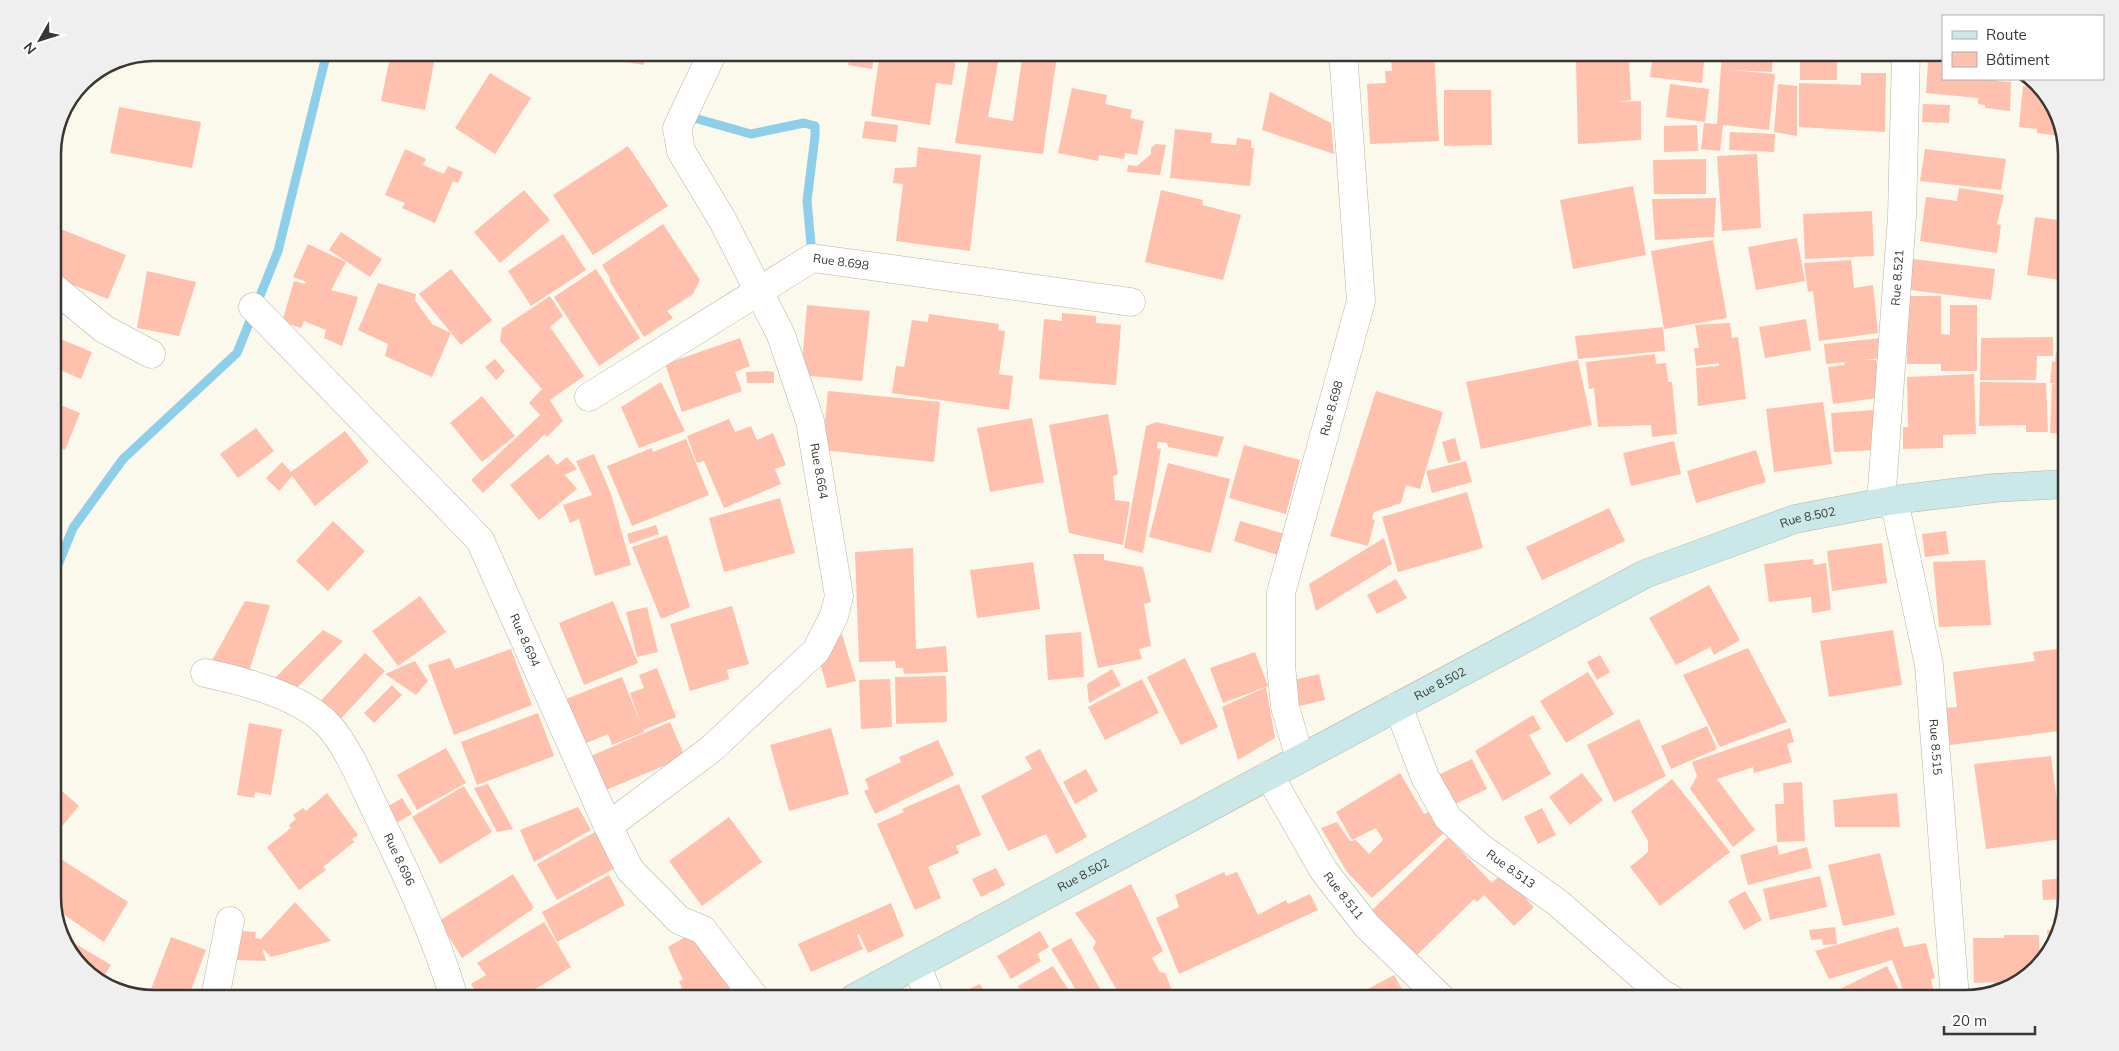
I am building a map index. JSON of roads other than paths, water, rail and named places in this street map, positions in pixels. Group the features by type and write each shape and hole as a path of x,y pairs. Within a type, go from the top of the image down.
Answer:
{"main road":[{"name":"Rue 8.502","path":"869,990 1645,574 1795,519 1888,502 1994,488 2058,484"}],"street":[{"name":"Rue 8.664","path":"608,826 710,750 809,658 816,651 834,616 839,596 810,421 781,336 724,221 681,150 677,128 709,61"},
{"name":"Rue 8.698","path":"1300,758 1286,706 1282,674 1281,593 1361,301 1344,61"},
{"name":"Rue 8.521","path":"1888,502 1902,216 1906,61"},
{"name":"Rue 8.698","path":"589,397 812,258 1131,302"},
{"path":"61,294 104,330 151,354"},
{"name":"Rue 8.694","path":"253,307 480,540 608,826 630,870 679,920 703,930 749,990"},
{"name":"Rue 8.515","path":"1888,502 1929,664 1954,990"},
{"name":"Rue 8.696","path":"205,673 246,681 280,695 303,707 328,726 366,790 408,878 427,921 451,990"},
{"name":"Rue 8.513","path":"1398,706 1425,777 1448,818 1480,847 1558,904 1657,990"},
{"name":"Rue 8.511","path":"1269,775 1324,871 1367,926 1433,990"},
{"path":"217,990 230,921"},
{"path":"916,965 927,990"}],"waterway":[{"path":"61,557 73,528 123,459 237,353 278,251 325,61"},
{"path":"687,116 751,134 804,123 815,126 807,201 812,255"}]}
